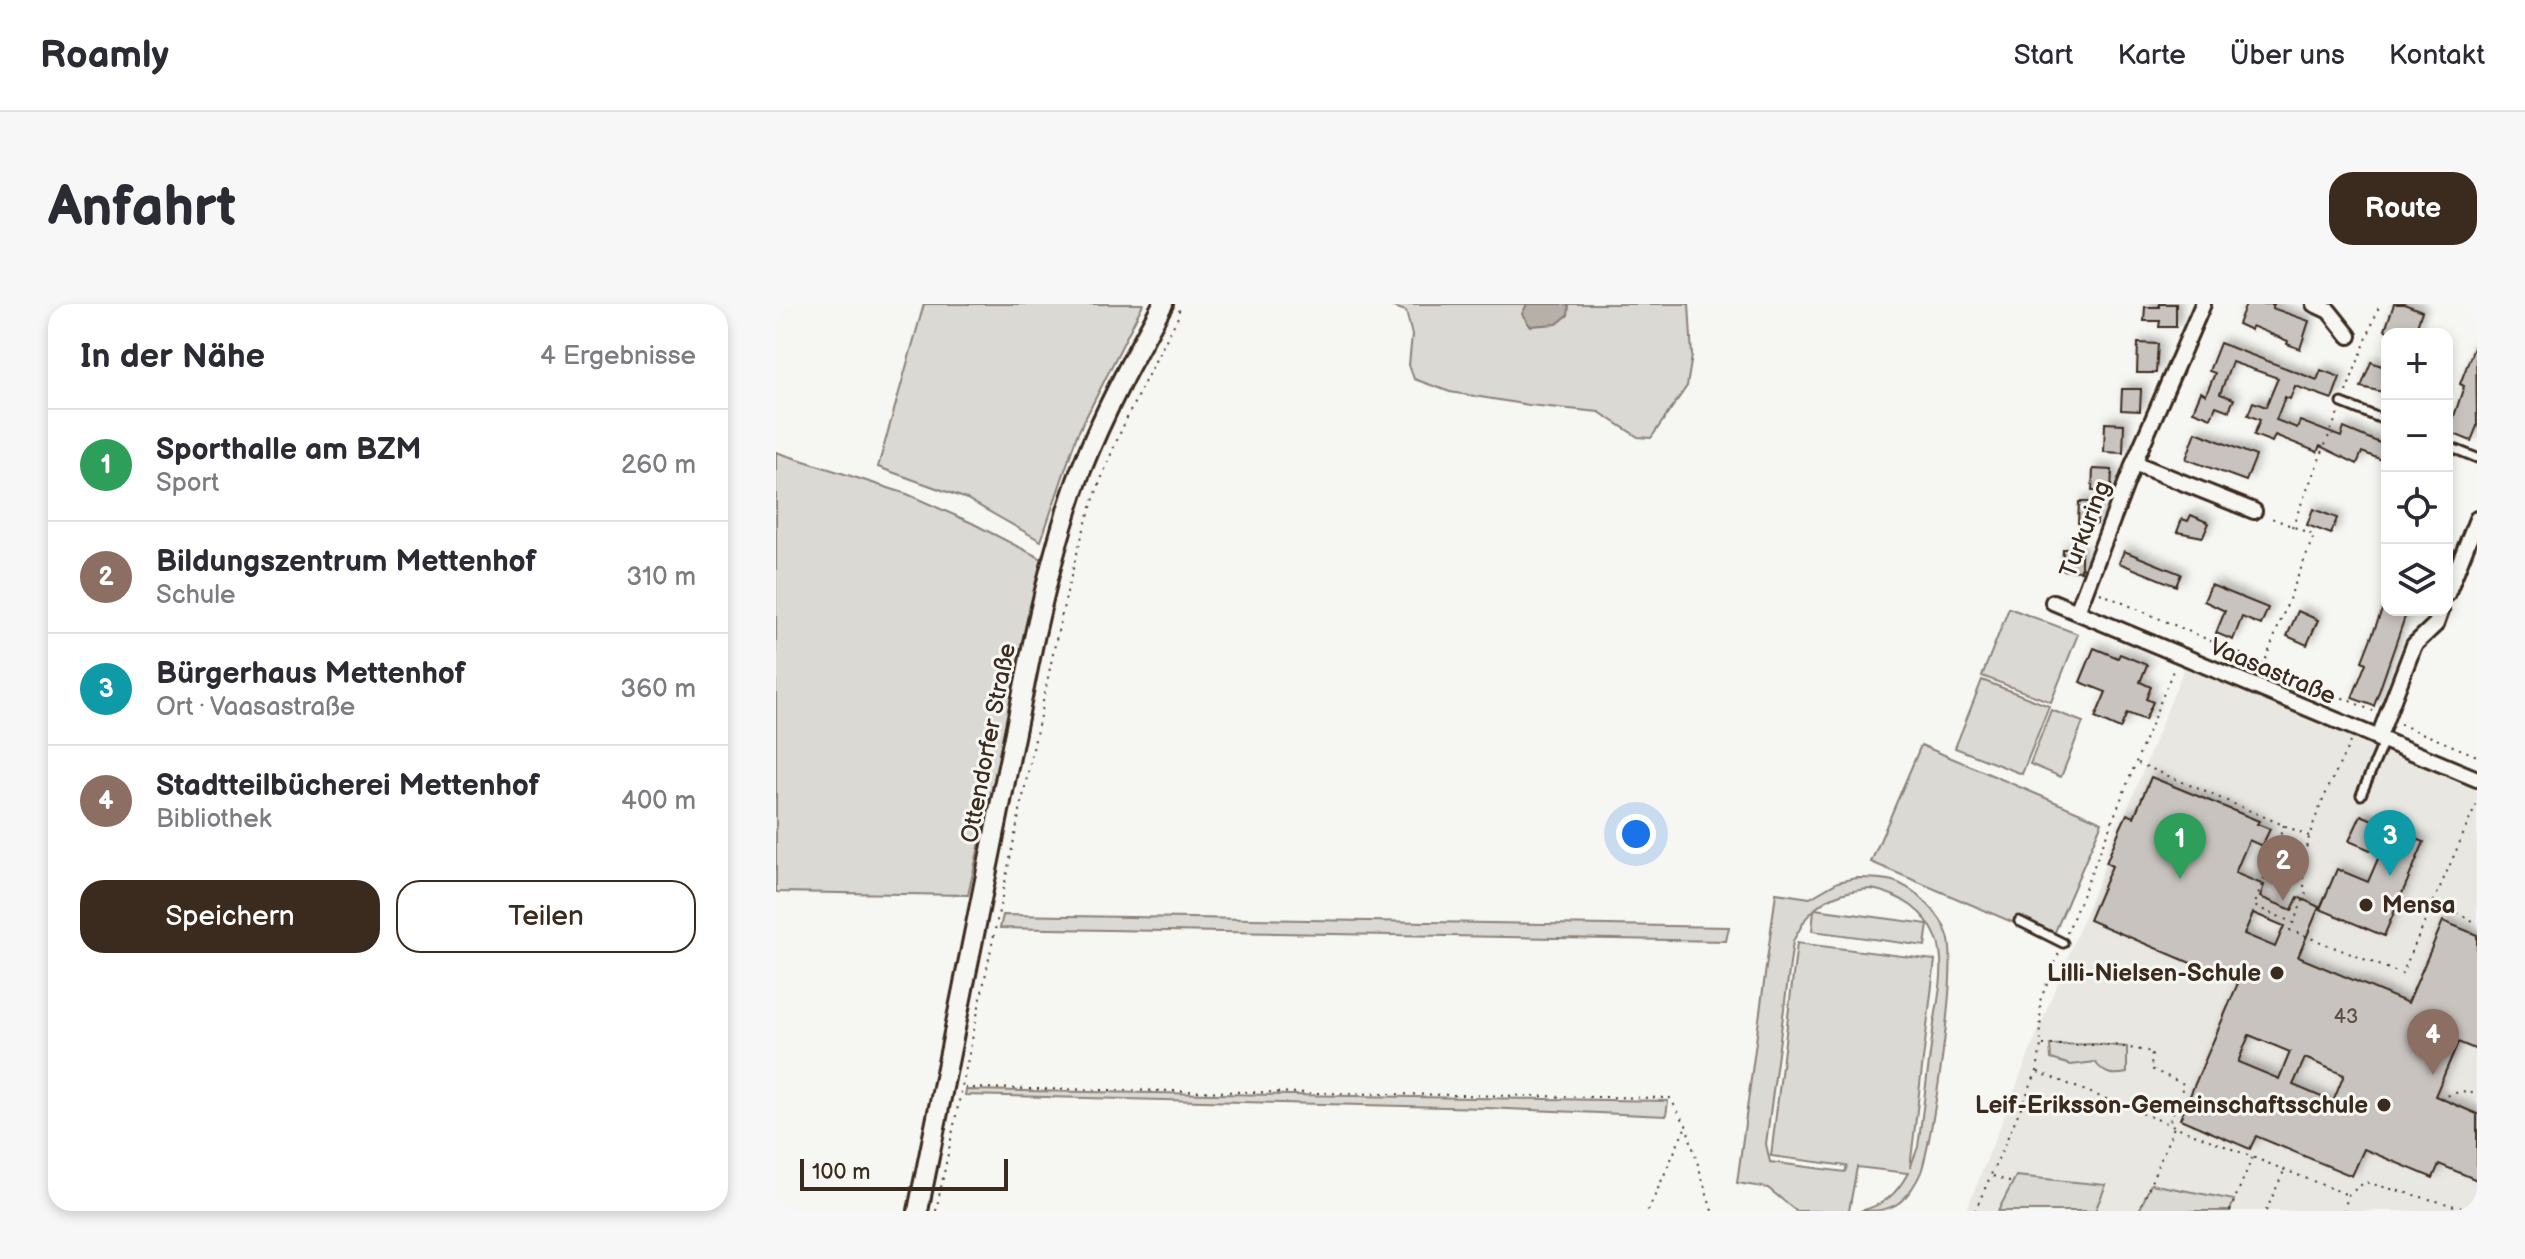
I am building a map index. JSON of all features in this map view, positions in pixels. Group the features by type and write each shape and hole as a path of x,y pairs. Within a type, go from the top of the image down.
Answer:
{"street":[{"name":"Ottendorfer Straße","path":"918,1211 953,1087 1033,643 1056,550 1081,470 1097,433 1163,304"},
{"name":"Turkuring","path":"2077,612 2134,463 2203,304"},
{"path":"2314,304 2329,311 2349,336"},
{"name":"Turkuring","path":"2134,463 2254,511"},
{"path":"2453,579 2477,519"},
{"name":"Vaasastraße","path":"2053,602 2477,779"},
{"path":"2381,740 2386,718 2414,645 2436,624 2439,616"}],"lane":[{"path":"2342,403 2381,419"},
{"path":"2453,448 2477,458"},
{"path":"2361,795 2381,740"},
{"path":"2019,921 2063,943"}],"path":[{"path":"936,1211 953,1087 1075,560 1117,439 1179,315 1180,304"},
{"path":"2292,527 2380,304"},
{"path":"2254,511 2314,535 2255,687"},
{"path":"2087,587 2477,756"},
{"path":"1975,1211 2037,1071 2041,1045 2040,1001 2179,655"},
{"path":"2356,729 2309,836 2301,880 2306,894 2290,930 2402,974 2477,803"},
{"path":"2137,763 2309,836"},
{"path":"2284,825 2254,906 2294,922"},
{"path":"2434,902 2477,923"},
{"path":"2041,1045 2113,1045 2152,1052 2151,1069 2184,1084 2169,1124"},
{"path":"2037,1071 2348,1195"},
{"path":"953,1087 1670,1098 1686,1125 1712,1211"},
{"path":"2440,1098 2462,1091 2477,1094"},
{"path":"1648,1211 1686,1125"},
{"path":"2139,1211 2175,1126"},
{"path":"2230,1211 2253,1157"},
{"path":"2266,1211 2284,1170"},
{"path":"1992,1175 2012,1183"},
{"path":"2344,1211 2348,1195 2365,1182 2474,1211"}],"shaded area":[{"path":"924,304 1143,304 1077,435 1041,541 967,499 878,467"},
{"path":"1384,304 1689,304 1692,356 1687,386 1651,438 1638,437 1599,412 1450,392 1414,379 1409,365 1412,335 1406,311"},
{"path":"1527,304 1565,304 1569,306 1568,315 1557,324 1530,326 1522,314"},
{"path":"776,452 907,494 1044,560 968,895 776,892"},
{"path":"2009,608 2078,634 2051,702 1982,676"},
{"path":"2184,668 2477,787 2477,1211 1966,1211"},
{"path":"1982,680 2049,706 2022,774 1955,748"},
{"path":"2051,710 2083,722 2061,777 2030,764"},
{"path":"1921,745 2102,822 2052,939 1871,862"},
{"path":"1856,878 1901,884 1918,895 1945,927 1950,954 1950,981 1943,1053 1926,1153 1919,1176 1906,1196 1886,1209 1860,1211 1888,1198 1908,1173 1857,1167 1849,1211 1796,1211 1768,1188 1737,1183 1776,893 1810,898 1838,882","holes":["1872,889 1919,912 1932,929 1940,950 1940,985 1918,1147 1910,1168 1935,960 1797,943 1771,1156 1847,1166 1845,1172 1770,1162 1766,1144 1793,941 1814,910 1812,931 1925,946 1928,924 1815,909 1835,896 1849,892"]},
{"path":"1003,915 1729,927 1726,941 1000,928"},
{"path":"2050,1045 2127,1047 2127,1073 2109,1074 2095,1062 2071,1065 2051,1059"},
{"path":"966,1090 1668,1101 1666,1116 1486,1108 965,1095"},
{"path":"2016,1176 2106,1185 2095,1211 1998,1211"},
{"path":"2151,1184 2234,1200 2230,1211 2139,1211"}],"building":[{"path":"2159,304 2176,304 2176,327 2159,327 2160,321 2144,321 2145,307 2159,307"},
{"path":"2246,304 2274,304 2272,308 2309,321 2300,349 2252,326 2251,330 2238,324"},
{"path":"2394,304 2404,304 2422,311 2416,328 2386,328"},
{"path":"2476,342 2477,426 2471,441 2453,434 2453,420 2464,386 2460,384"},
{"path":"2138,343 2158,344 2156,373 2137,373"},
{"path":"2220,343 2317,380 2321,370 2340,377 2332,399 2295,386 2290,399 2285,397 2276,420 2297,428 2300,421 2341,437 2344,428 2381,443 2381,460 2362,452 2357,464 2320,446 2317,452 2275,435 2272,442 2254,435 2260,420 2248,415 2253,402 2266,407 2278,378 2232,362 2220,394 2234,399 2229,411 2216,406 2211,418 2193,411 2201,392 2206,395 2215,373 2209,371"},
{"path":"2371,362 2381,366 2381,392 2361,387"},
{"path":"2122,389 2141,389 2140,411 2121,410"},
{"path":"2105,423 2124,424 2123,453 2104,452"},
{"path":"2196,432 2256,456 2246,481 2186,459"},
{"path":"2093,469 2112,470 2111,491 2092,491"},
{"path":"2079,502 2098,502 2097,524 2078,523"},
{"path":"2313,509 2337,518 2331,534 2307,525"},
{"path":"2191,515 2209,523 2203,537 2177,532 2182,519 2188,521"},
{"path":"2063,549 2081,549 2081,571 2062,570"},
{"path":"2124,551 2181,574 2176,586 2119,563"},
{"path":"2211,585 2268,608 2261,625 2242,617 2233,640 2216,633 2225,611 2204,601"},
{"path":"2298,611 2318,620 2307,645 2287,636"},
{"path":"2381,613 2381,616 2405,616 2374,706 2352,698 2366,663 2362,661"},
{"path":"2094,648 2147,665 2140,682 2151,687 2146,699 2153,702 2145,720 2127,713 2120,729 2095,718 2106,692 2080,682"},
{"path":"2151,777 2259,821 2257,824 2270,829 2262,846 2249,840 2235,873 2264,885 2260,897 2292,910 2298,897 2319,907 2298,957 2408,1003 2443,921 2477,935 2477,1050 2458,1042 2435,1096 2477,1114 2477,1180 2439,1164 2433,1178 2364,1149 2352,1176 2256,1136 2250,1149 2180,1119 2238,983 2089,920 2112,866 2106,863 2120,829 2127,814 2134,817","holes":["2253,913 2284,926 2275,947 2244,934","2249,1035 2290,1052 2279,1079 2238,1062","2305,1058 2344,1075 2333,1102 2293,1085"]},
{"path":"2361,815 2424,842 2384,936 2320,909 2337,869 2368,882 2380,854 2349,841"}],"place":[{"name":"Bürgerhaus Mettenhof","path":"2390,876"},
{"name":"Sporthalle am BZM","path":"2180,879"},
{"name":"Bildungszentrum Mettenhof","path":"2283,901"},
{"name":"Mensa","path":"2366,905"},
{"name":"Lilli-Nielsen-Schule","path":"2277,973"},
{"name":"Stadtteilbücherei Mettenhof","path":"2433,1075"},
{"name":"Leif-Eriksson-Gemeinschaftsschule","path":"2384,1105"}]}
